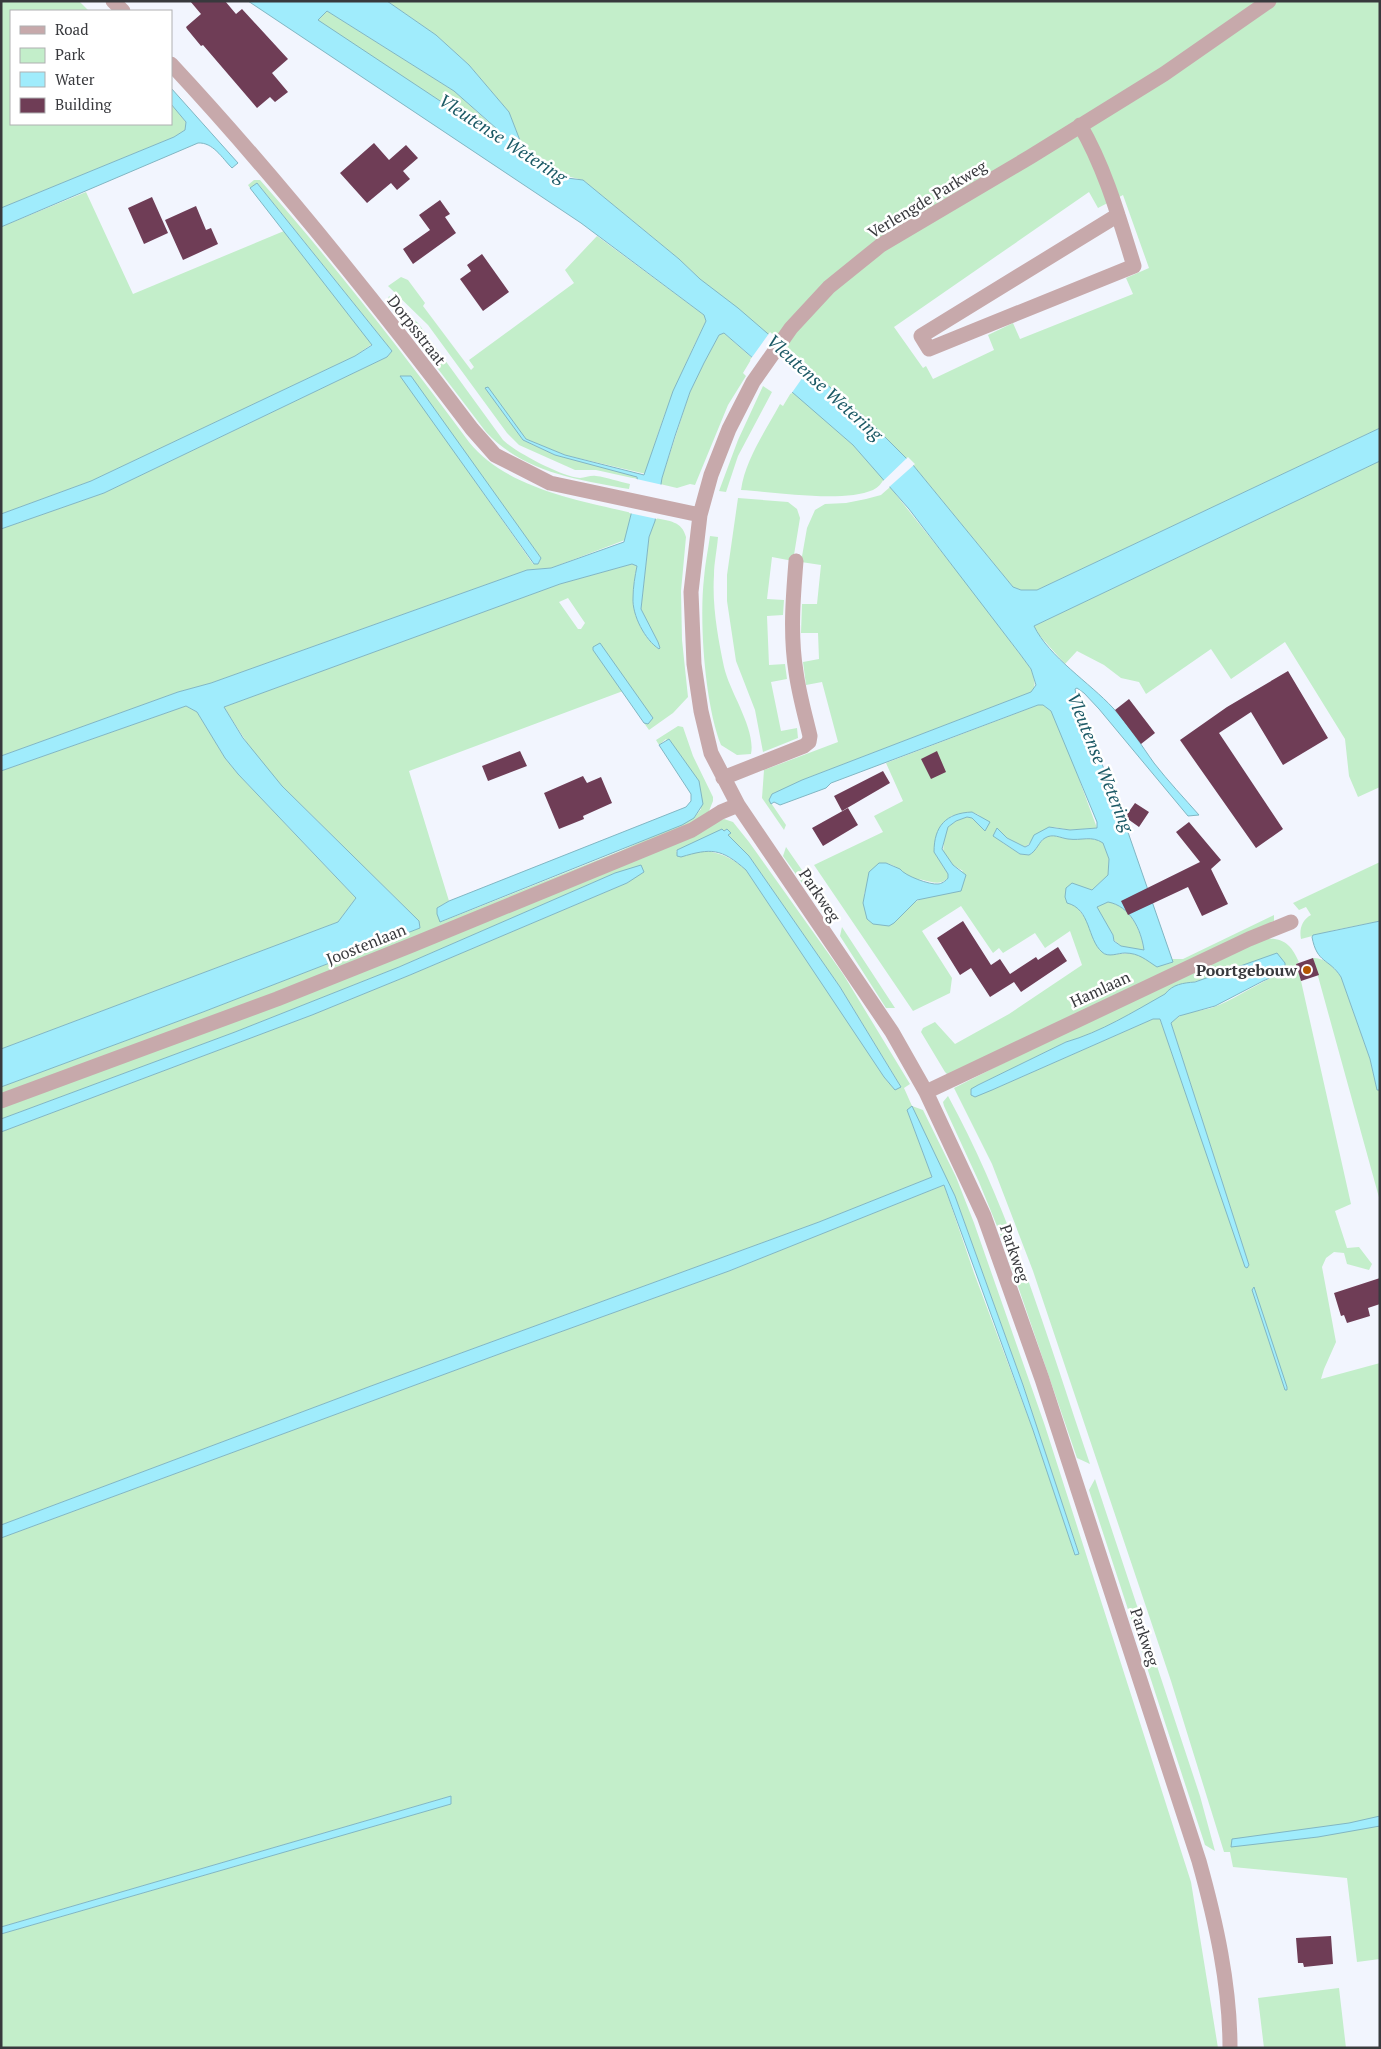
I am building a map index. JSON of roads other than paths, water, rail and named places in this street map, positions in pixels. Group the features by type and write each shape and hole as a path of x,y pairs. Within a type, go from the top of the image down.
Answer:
{"street":[{"path":"113,1 122,10"},
{"name":"Verlengde Parkweg","path":"700,515 711,475 729,429 753,382 791,328 829,287 882,245 1164,74 1270,1"},
{"name":"Dorpsstraat","path":"172,65 234,133 338,257 472,429 495,455 550,483 700,515"},
{"path":"1080,125 1097,158 1118,215 1134,266 929,349 921,336 1118,215"},
{"name":"Parkweg","path":"700,515 691,592 694,664 701,711 711,752 738,805 892,1032 926,1092 987,1225 1042,1379 1199,1861 1209,1896 1222,1960 1230,2025 1230,2048"},
{"path":"723,778 810,742 794,654 793,602 796,561"},
{"name":"Joostenlaan","path":"1,1101 259,1005 412,945 692,830 721,812 738,805"},
{"name":"Hamlaan","path":"926,1092 1250,939 1291,922"}],"water":[{"name":"Vleutense Wetering","path":"248,1 387,1 436,35 469,65 509,112 526,156 550,172 567,178 583,180 679,259 700,279 738,308 868,420 913,465 1013,587 1021,590 1037,590 1380,428 1380,461 1034,626 1049,648 1119,715 1159,770 1199,815 1188,816 1099,709 1084,693 1077,688 1075,689 1077,700 1122,815 1173,962 1157,967 1134,954 1104,954 1097,946 1080,911 1075,906 1067,903 1065,897 1066,888 1072,883 1092,890 1108,875 1109,859 1103,843 1094,839 1051,836 1043,839 1029,855 1020,854 993,836 997,828 1007,838 1025,847 1029,845 1034,835 1049,827 1070,830 1097,828 1097,822 1051,711 1043,705 1038,705 831,783 826,788 780,805 774,802 771,804 769,800 772,794 802,780 1031,692 1036,685 1031,669 1020,654 909,509 853,445 724,333 719,335 690,392 662,478 655,521 649,537 641,609 658,642 659,649 649,640 637,619 633,605 633,594 637,566 632,564 560,584 224,707 243,738 282,786 419,921 420,928 203,1012 1,1087 1,1049 338,922 356,898 238,774 225,758 197,712 186,706 1,771 1,756 527,570 551,568 624,542 638,487 637,477 555,455 523,440 485,388 488,387 526,439 565,455 644,475 673,391 706,321 704,315 581,223","holes":["327,11 454,91 497,129 493,136 318,20","1108,902 1116,904 1128,913 1137,927 1144,950 1121,946 1114,941 1113,935 1097,907"]},
{"path":"172,89 238,163 232,168 213,148 203,143 198,143 1,227 1,208 174,137 185,130 186,122 172,105"},
{"path":"257,183 392,351 387,357 104,493 1,529 1,514 91,481 355,356 372,345 250,188"},
{"path":"400,376 411,376 541,558 538,564 534,564"},
{"path":"600,643 653,718 648,724 644,723 593,650 593,647"},
{"path":"669,739 699,781 703,804 694,818 682,825 440,922 437,908 449,901 686,807 691,801 691,794 659,745"},
{"path":"972,812 990,822 985,831 972,818 967,817 956,821 948,827 942,849 953,865 966,875 961,891 917,900 889,926 873,924 867,919 863,903 869,872 879,863 886,863 924,882 939,884 943,882 948,878 948,874 934,852 936,835 939,828 949,818"},
{"path":"722,829 724,831 727,829 731,833 728,835 749,856 840,987 901,1087 895,1090 884,1077 746,870 730,857 715,852 708,851 681,857 677,856 677,850"},
{"path":"641,865 644,872 627,883 410,975 312,1015 1,1132 1,1119 235,1032 399,967 615,873"},
{"path":"1380,921 1380,1093 1377,1090 1370,1059 1341,977 1337,971 1320,957 1312,937 1313,935"},
{"path":"1277,953 1285,963 1285,970 1281,973 1215,1006 1179,1016 1171,1023 1249,1265 1247,1268 1245,1267 1160,1019 1153,1019 975,1097 971,1095 971,1089 978,1085 1066,1042 1092,1033 1117,1021 1165,994 1175,986 1195,982"},
{"path":"912,1106 955,1196 1023,1385 1079,1554 1075,1555 1033,1430 944,1185 729,1271 1,1538 1,1525 371,1386 819,1222 932,1177 907,1110"},
{"path":"1254,1287 1287,1390 1285,1390 1252,1290"},
{"path":"451,1796 451,1804 1,1934 1,1927"},
{"path":"1380,1816 1380,1826 1318,1837 1231,1847 1232,1839 1349,1823"}],"place":[{"name":"Poortgebouw","path":"1307,970"}]}
